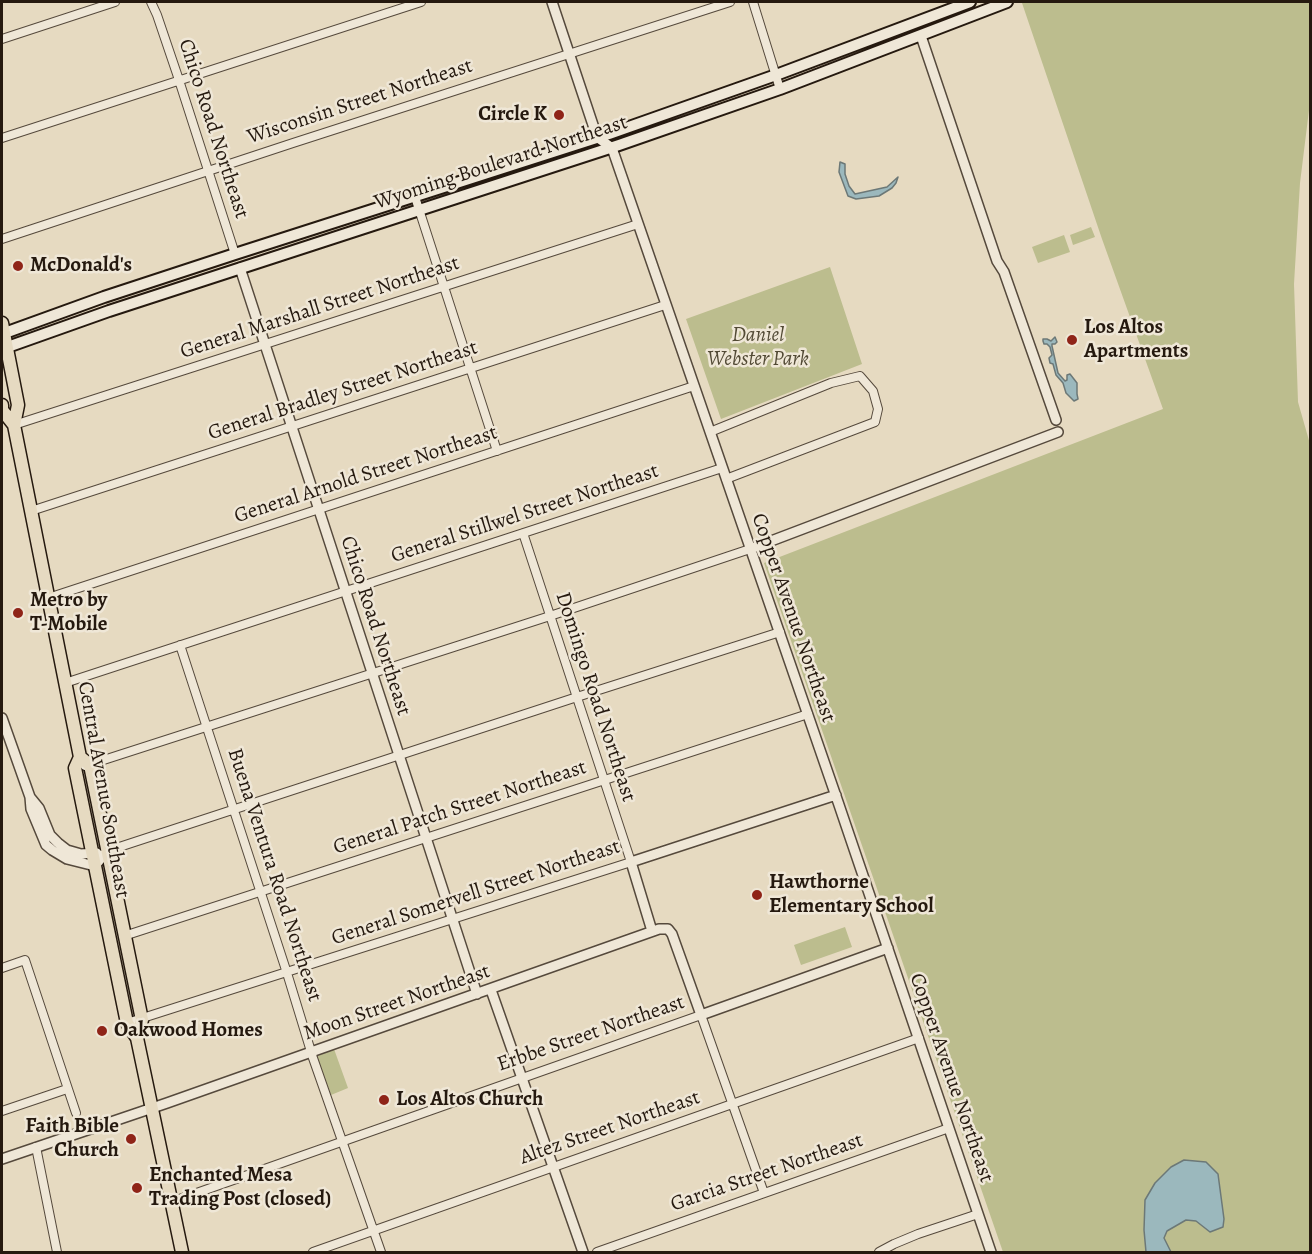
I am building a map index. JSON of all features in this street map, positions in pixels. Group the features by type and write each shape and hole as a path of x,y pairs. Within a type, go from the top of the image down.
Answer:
{"main road":[{"name":"Wyoming Boulevard Northeast","path":"2,330 597,137 776,75 968,2"},
{"name":"Wyoming Boulevard Northeast","path":"4,348 240,268 612,148 780,89 1007,2"},
{"path":"240,268 240,263 244,259 273,248 285,238"},
{"path":"181,288 188,279 233,263 235,254"},
{"path":"2,330 18,405 14,425"},
{"name":"Central Avenue Southeast","path":"2,405 2,410 14,425 82,763 94,860 127,1023 137,1038 182,1252"},
{"path":"82,763 107,851 142,1020 137,1038"}],"street":[{"path":"2,39 115,2"},
{"name":"Chico Road Northeast","path":"153,2 235,254"},
{"path":"2,138 421,2"},
{"path":"552,2 597,137 612,148"},
{"name":"Wisconsin Street Northeast","path":"2,239 293,142 730,2"},
{"path":"753,2 780,89"},
{"path":"968,2 972,16"},
{"path":"921,36 996,260 1004,272 1056,420"},
{"name":"Copper Avenue Northeast","path":"612,148 991,1252"},
{"path":"415,197 497,451"},
{"name":"General Marshall Street Northeast","path":"14,425 638,224"},
{"name":"Chico Road Northeast","path":"240,268 477,994"},
{"name":"General Bradley Street Northeast","path":"31,511 665,305"},
{"path":"710,432 831,383 860,376 873,391 878,409 875,423 726,479"},
{"name":"General Arnold Street Northeast","path":"48,598 694,386"},
{"path":"82,763 207,726 750,549 1058,432"},
{"name":"General Stillwel Street Northeast","path":"65,683 722,468"},
{"name":"Domingo Road Northeast","path":"523,533 652,931"},
{"path":"2,718 30,797 39,808 50,834 67,850 94,860 107,851 780,632"},
{"name":"Buena Ventura Road Northeast","path":"180,645 311,1052 381,1252"},
{"name":"General Patch Street Northeast","path":"124,936 808,714"},
{"name":"General Somervell Street Northeast","path":"127,1023 836,795"},
{"path":"652,931 665,928 672,934 764,1193"},
{"name":"Moon Street Northeast","path":"2,1159 491,990 652,931"},
{"name":"Erbbe Street Northeast","path":"171,1202 888,948"},
{"path":"2,968 25,960 76,1113"},
{"path":"491,990 583,1252"},
{"name":"Altez Street Northeast","path":"313,1252 919,1038"},
{"path":"2,1111 67,1089"},
{"name":"Garcia Street Northeast","path":"597,1252 949,1128"},
{"path":"36,1148 57,1252"},
{"path":"879,1252 918,1234 978,1214"}],"green space":[{"path":"1310,2 1310,102 1300,183 1294,284 1298,402 1310,444 1310,1252 1003,1252 764,563 1163,409 1102,239 1022,3"},
{"path":"1091,227 1095,237 1073,245 1070,235"},
{"path":"1064,235 1070,252 1038,263 1032,247"},
{"name":"Daniel Webster Park","path":"830,267 862,364 721,419 686,319"},
{"path":"845,927 852,947 801,965 794,945"},
{"path":"334,1049 348,1088 331,1095 318,1056"}],"water":[{"path":"840,162 845,164 849,186 855,194 887,187 898,177 892,188 879,196 856,199 848,196 839,172"},
{"path":"1055,337 1057,342 1052,346 1058,373 1065,381 1067,375 1070,374 1077,383 1078,399 1074,401 1066,393 1063,383 1056,375 1053,364 1050,363 1049,358 1052,355 1050,347 1043,341 1047,339 1051,341"},
{"path":"1184,1160 1206,1162 1218,1174 1223,1227 1210,1232 1196,1221 1186,1220 1167,1231 1164,1238 1171,1252 1146,1252 1145,1200 1155,1183 1171,1167"}],"place":[{"name":"Circle K","path":"559,115"},
{"name":"McDonald's","path":"18,266"},
{"name":"Los Altos Apartments","path":"1072,340"},
{"name":"Metro by T-Mobile","path":"18,613"},
{"name":"Hawthorne Elementary School","path":"757,895"},
{"name":"Oakwood Homes","path":"102,1031"},
{"name":"Los Altos Church","path":"384,1100"},
{"name":"Faith Bible Church","path":"131,1139"},
{"name":"Enchanted Mesa Trading Post (closed)","path":"137,1188"}]}
